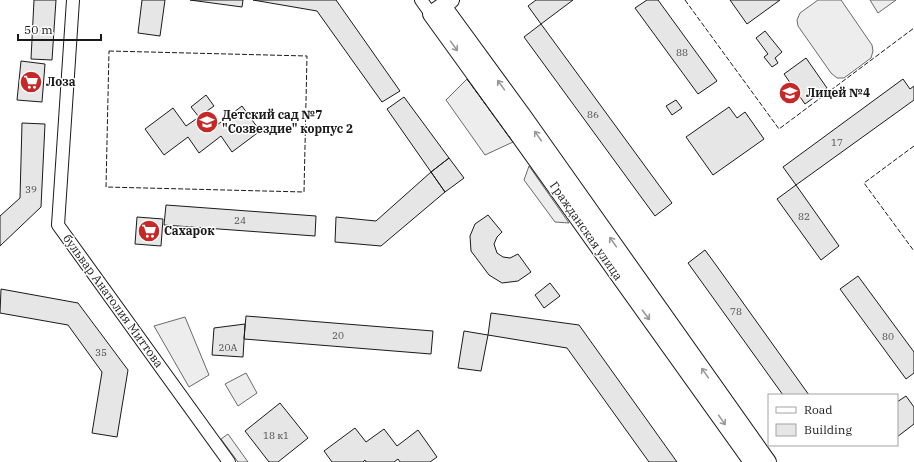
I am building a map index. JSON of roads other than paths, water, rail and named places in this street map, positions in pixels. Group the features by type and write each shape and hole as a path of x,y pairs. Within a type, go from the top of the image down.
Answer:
{"main road":[{"name":"Гражданская улица","path":"441,5 524,117 629,279 752,462"},
{"name":"Гражданская улица","path":"629,279 768,462"}],"street":[{"name":"бульвар Анатолия Миттова","path":"73,0 58,225 229,462"},
{"name":"Гражданская улица","path":"421,0 441,5"}],"place":[{"name":"Лоза","path":"31,82"},
{"name":"Лицей №4","path":"790,93"},
{"name":"Детский сад №7 \"Созвездие\" корпус 2","path":"207,122"},
{"name":"Сахарок","path":"149,231"}]}
